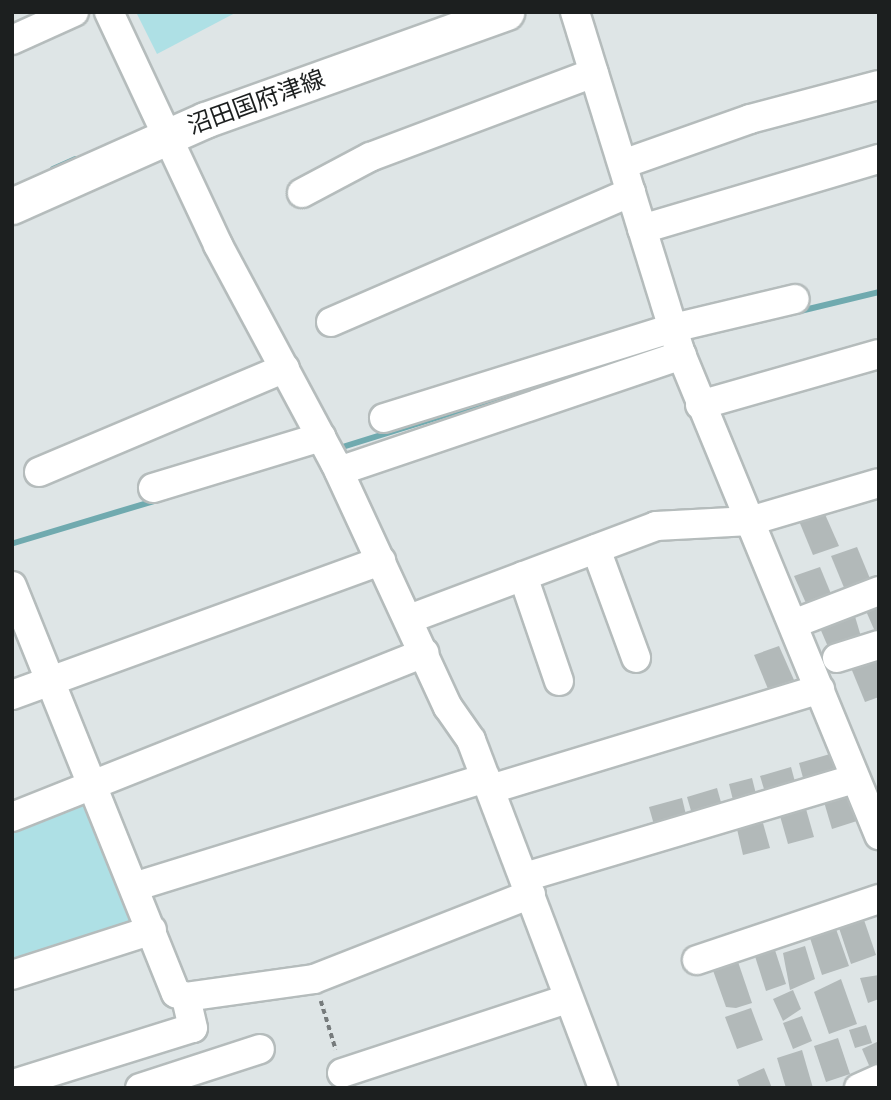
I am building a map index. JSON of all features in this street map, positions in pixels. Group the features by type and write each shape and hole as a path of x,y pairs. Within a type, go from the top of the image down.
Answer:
{"main road":[{"name":"沼田国府津線","path":"12,206 168,135 506,12"}],"street":[{"path":"12,40 74,12"},
{"path":"109,12 218,246 330,453 488,783 528,886 567,999 603,1088"},
{"path":"575,12 677,341 879,835"},
{"path":"302,194 370,157 594,73"},
{"path":"623,164 750,119 879,85"},
{"path":"642,229 879,159"},
{"path":"331,322 631,192"},
{"path":"153,488 330,453 677,341 795,299"},
{"path":"384,418 677,341"},
{"path":"701,405 879,354"},
{"path":"39,472 285,368"},
{"path":"409,619 656,526 750,521 879,483"},
{"path":"596,549 636,657"},
{"path":"12,695 381,561"},
{"path":"523,576 559,681"},
{"path":"12,586 137,886 176,993 186,997 314,979 528,886 855,779"},
{"path":"793,624 879,591"},
{"path":"837,658 879,645"},
{"path":"12,817 425,653"},
{"path":"137,886 820,689"},
{"path":"697,960 879,900"},
{"path":"12,975 152,930"},
{"path":"15,1081 193,1028 186,997"},
{"path":"342,1073 567,999"},
{"path":"140,1088 260,1049"},
{"path":"859,1088 879,1079"}],"path":[{"path":"314,979 342,1073"}],"shaded area":[{"path":"136,12 237,12 157,54"},
{"path":"93,793 143,925 12,966 12,825"}],"building":[{"path":"824,512 839,546 813,555 799,521"},
{"path":"857,547 871,581 845,590 831,556"},
{"path":"820,567 834,601 809,610 794,576"},
{"path":"879,596 879,635 877,636 862,602"},
{"path":"854,613 862,640 829,649 819,626"},
{"path":"779,646 794,680 768,689 754,655"},
{"path":"877,659 879,697 865,702 851,668"},
{"path":"830,754 838,779 806,789 799,763"},
{"path":"791,767 798,793 768,802 760,776"},
{"path":"752,778 758,802 735,808 729,784"},
{"path":"717,788 724,813 694,821 687,797"},
{"path":"849,794 857,821 832,829 824,802"},
{"path":"682,798 688,823 656,832 649,807"},
{"path":"806,809 814,837 788,844 780,816"},
{"path":"763,823 770,848 743,855 737,829"},
{"path":"863,917 876,955 851,964 838,925"},
{"path":"836,929 849,966 822,975 810,938"},
{"path":"805,946 815,979 790,990 783,953"},
{"path":"774,947 786,984 766,991 754,953"},
{"path":"735,953 752,1003 736,1008 726,1007 710,962"},
{"path":"879,975 879,999 868,1003 860,978"},
{"path":"841,979 857,1024 829,1034 814,992"},
{"path":"793,990 801,1009 783,1021 773,999"},
{"path":"751,1008 763,1040 737,1049 725,1017"},
{"path":"802,1016 812,1041 793,1049 783,1023"},
{"path":"866,1025 872,1043 855,1048 849,1030"},
{"path":"838,1038 850,1074 826,1082 814,1046"},
{"path":"879,1041 879,1066 871,1070 862,1049"},
{"path":"802,1050 813,1088 786,1088 777,1058"},
{"path":"764,1068 772,1088 740,1088 737,1080"}],"waterway":[{"path":"53,169 75,159"},
{"path":"796,312 879,292"},
{"path":"336,449 670,345"},
{"path":"14,543 161,499"}]}
